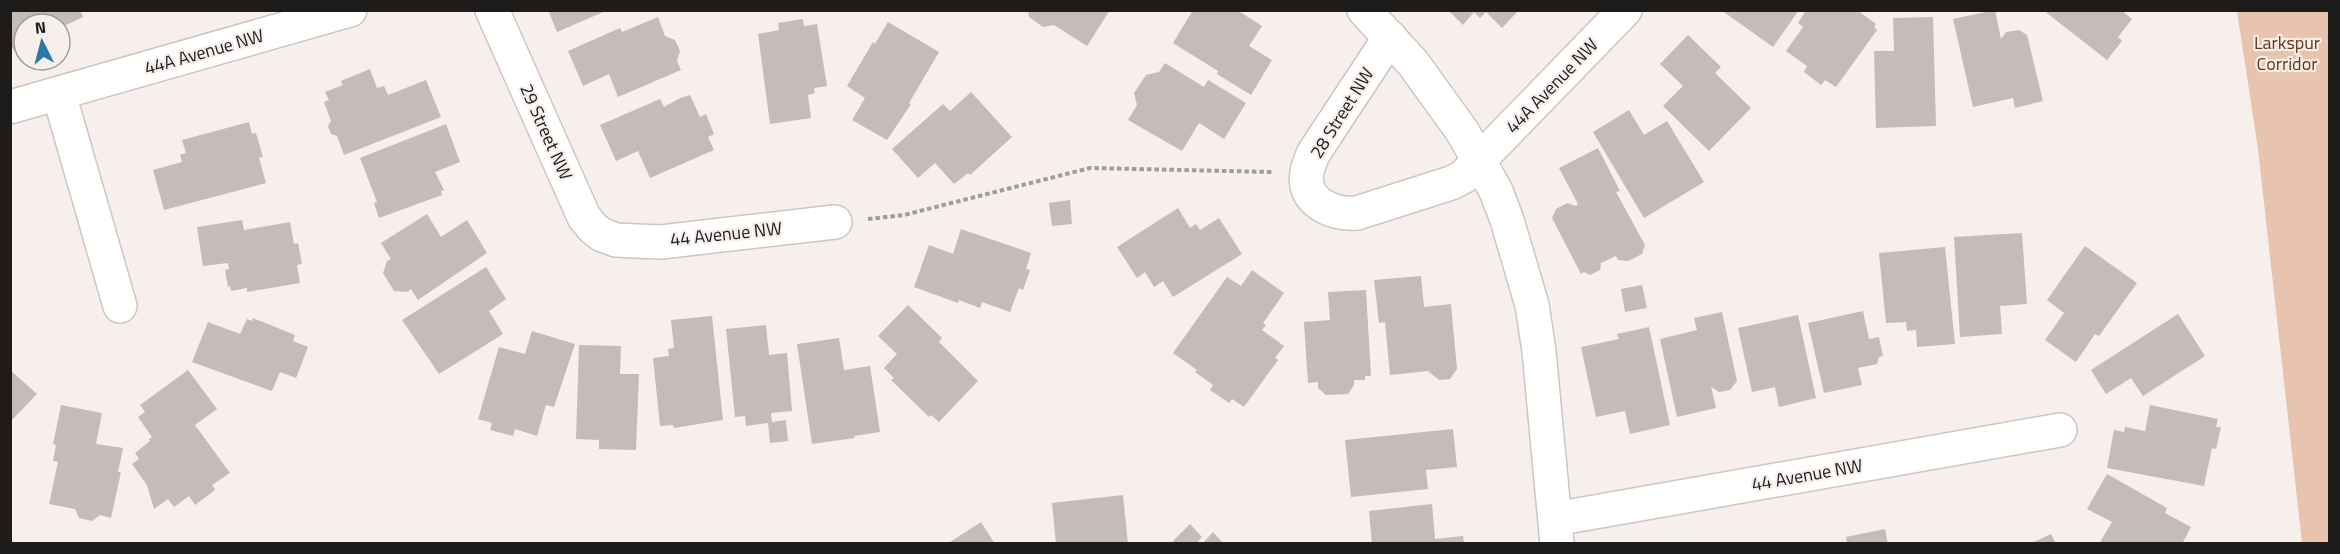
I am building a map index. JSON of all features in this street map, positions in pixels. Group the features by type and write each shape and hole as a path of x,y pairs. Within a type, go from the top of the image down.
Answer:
{"street":[{"name":"44A Avenue NW","path":"10,107 350,10"},
{"name":"29 Street NW","path":"492,10 584,217 602,235 616,240"},
{"path":"1364,10 1413,63 1462,131 1496,190 1532,304 1539,351 1556,531"},
{"name":"44A Avenue NW","path":"1480,162 1625,10"},
{"name":"28 Street NW","path":"1390,37 1313,154 1306,173 1312,197 1332,212 1357,213 1451,183 1463,177 1480,162"},
{"path":"58,94 120,306"},
{"name":"44 Avenue NW","path":"616,240 661,242 835,222"},
{"name":"44 Avenue NW","path":"1556,531 2060,430"}],"path":[{"path":"835,222 904,215 1090,168 1306,173"}],"green space":[{"name":"Larkspur Corridor","path":"2237,11 2329,11 2329,543 2302,543 2258,149"}],"building":[{"path":"10,10 80,10 83,17 72,22 72,12 12,12 12,48 10,44"},
{"path":"548,10 608,10 557,32"},
{"path":"1028,10 1110,10 1087,46 1054,25 1043,27 1029,17"},
{"path":"1193,10 1237,10 1262,26 1249,46 1272,60 1251,95 1173,43"},
{"path":"1448,10 1519,10 1502,28 1486,12 1480,18 1474,12 1463,25"},
{"path":"1721,10 1799,10 1773,47"},
{"path":"1806,10 1857,10 1876,24 1874,27 1877,30 1836,87 1825,80 1821,85 1804,72 1807,66 1786,51 1803,27 1798,23"},
{"path":"1995,10 2001,39 2006,32 2019,30 2027,35 2043,101 2015,108 2013,98 1973,107 1953,19"},
{"path":"2043,10 2121,10 2132,19 2118,37 2122,41 2107,60"},
{"path":"658,17 665,36 675,40 680,51 677,61 681,70 618,97 609,74 583,86 568,51 620,28 622,32"},
{"path":"1933,17 1936,126 1876,128 1874,51 1894,51 1893,18"},
{"path":"803,19 804,26 817,24 827,86 814,88 815,93 808,95 811,118 770,124 758,34 779,30 778,23"},
{"path":"888,22 939,52 909,103 911,104 887,140 852,120 865,98 847,86 873,42 875,44"},
{"path":"1688,35 1721,67 1715,73 1751,108 1709,151 1663,106 1683,86 1660,64"},
{"path":"1165,63 1204,87 1208,80 1246,103 1224,139 1199,123 1182,151 1128,120 1137,105 1134,93 1146,75 1159,72"},
{"path":"370,69 377,88 384,86 388,95 426,80 441,117 344,155 337,136 331,134 328,126 331,121 324,102 329,100 325,92 343,85 341,81"},
{"path":"971,92 1012,137 970,175 968,173 954,184 935,163 918,178 892,149 943,104 950,111"},
{"path":"690,95 700,117 706,114 714,134 708,137 714,150 650,178 638,151 616,161 600,125 660,99 664,107"},
{"path":"1629,110 1644,135 1667,121 1704,182 1644,218 1593,132"},
{"path":"249,122 252,134 256,133 263,157 259,158 266,183 164,210 153,170 182,162 180,155 186,153 182,140"},
{"path":"446,124 460,162 435,172 444,190 441,191 442,195 379,218 374,203 377,202 360,158"},
{"path":"1598,148 1620,191 1616,192 1645,245 1642,254 1628,261 1618,260 1616,256 1601,263 1600,270 1590,275 1584,272 1581,274 1552,218 1556,209 1567,203 1576,206 1578,204 1559,168"},
{"path":"1070,200 1072,224 1052,226 1049,203"},
{"path":"1178,208 1190,228 1196,224 1200,230 1219,218 1242,254 1173,297 1163,281 1154,287 1145,272 1137,278 1117,247"},
{"path":"427,214 441,237 467,220 487,253 418,300 411,289 407,292 394,291 383,273 387,261 391,259 381,243"},
{"path":"242,220 244,230 290,222 294,244 298,243 302,264 297,265 300,283 247,292 247,288 231,291 225,270 229,269 228,263 203,266 197,227"},
{"path":"961,229 1031,253 1026,269 1030,270 1023,290 1019,288 1010,312 982,302 980,308 959,300 958,303 914,287 929,245 953,254"},
{"path":"2022,233 2027,304 2000,306 2002,334 1960,337 1954,237"},
{"path":"2085,246 2137,283 2099,336 2095,334 2076,362 2045,340 2064,313 2047,300"},
{"path":"1945,247 1955,344 1917,347 1916,330 1907,331 1906,322 1886,323 1879,253"},
{"path":"486,267 506,299 489,311 503,334 439,374 402,320"},
{"path":"1252,270 1284,293 1263,323 1266,325 1262,330 1284,346 1275,358 1278,360 1244,407 1232,399 1229,403 1210,390 1213,385 1173,353 1227,277 1241,286"},
{"path":"1421,276 1424,307 1451,304 1457,369 1450,379 1439,380 1428,371 1390,375 1385,322 1379,323 1374,280"},
{"path":"1642,285 1647,308 1625,312 1621,289"},
{"path":"1366,290 1371,376 1365,376 1365,380 1354,380 1354,385 1348,394 1326,395 1318,388 1318,382 1308,383 1304,322 1330,320 1328,292"},
{"path":"908,305 942,338 939,342 978,381 939,422 931,415 929,417 891,380 894,378 884,368 897,354 878,336"},
{"path":"1863,311 1869,339 1879,337 1883,356 1879,357 1877,364 1858,368 1862,385 1824,393 1808,323"},
{"path":"1722,312 1737,381 1730,390 1719,392 1711,387 1716,408 1677,417 1660,339 1697,330 1694,318"},
{"path":"2178,314 2205,356 2143,396 2131,378 2106,394 2091,370"},
{"path":"1798,315 1816,398 1779,407 1775,387 1752,392 1738,328"},
{"path":"712,316 723,420 674,428 673,425 660,426 653,358 669,356 668,349 674,348 671,320"},
{"path":"253,318 295,335 293,341 308,347 296,378 280,372 272,391 192,362 208,322 240,334 247,319 252,321"},
{"path":"766,325 769,355 787,353 792,411 771,413 772,422 786,420 788,441 770,443 768,423 746,426 745,416 735,417 726,329"},
{"path":"1649,327 1670,425 1630,434 1625,411 1596,417 1581,347 1619,339 1617,334"},
{"path":"532,331 575,344 554,407 546,405 537,436 515,429 513,436 490,430 492,423 478,419 499,347 525,354"},
{"path":"839,338 844,370 870,366 880,432 812,444 797,344"},
{"path":"579,345 621,346 620,374 639,374 636,450 599,449 599,440 576,439"},
{"path":"10,370 37,394 10,422"},
{"path":"188,370 217,409 195,425 230,473 212,485 215,490 195,505 189,496 174,507 168,499 154,509 147,485 132,464 139,459 135,453 152,437 138,417 145,412 140,405"},
{"path":"61,405 102,413 96,444 123,448 118,472 121,472 111,518 100,515 92,521 79,518 75,509 49,504 58,462 53,461 56,445 53,444"},
{"path":"2150,405 2218,419 2216,427 2221,427 2216,449 2212,448 2204,486 2107,468 2114,430 2124,432 2125,427 2145,431"},
{"path":"1453,429 1457,467 1426,470 1428,489 1351,497 1345,440"},
{"path":"2107,474 2167,508 2165,513 2191,527 2182,544 2099,544 2112,522 2087,509"},
{"path":"1123,495 1128,544 1056,544 1052,503"},
{"path":"1432,504 1435,539 1463,536 1464,544 1372,544 1369,511"},
{"path":"981,522 995,544 947,544"},
{"path":"1190,524 1202,537 1196,544 1175,544 1173,541"},
{"path":"1885,529 1888,544 1847,544 1846,537"},
{"path":"1213,532 1224,544 1202,544"},
{"path":"2051,534 2056,544 2029,544"}]}
